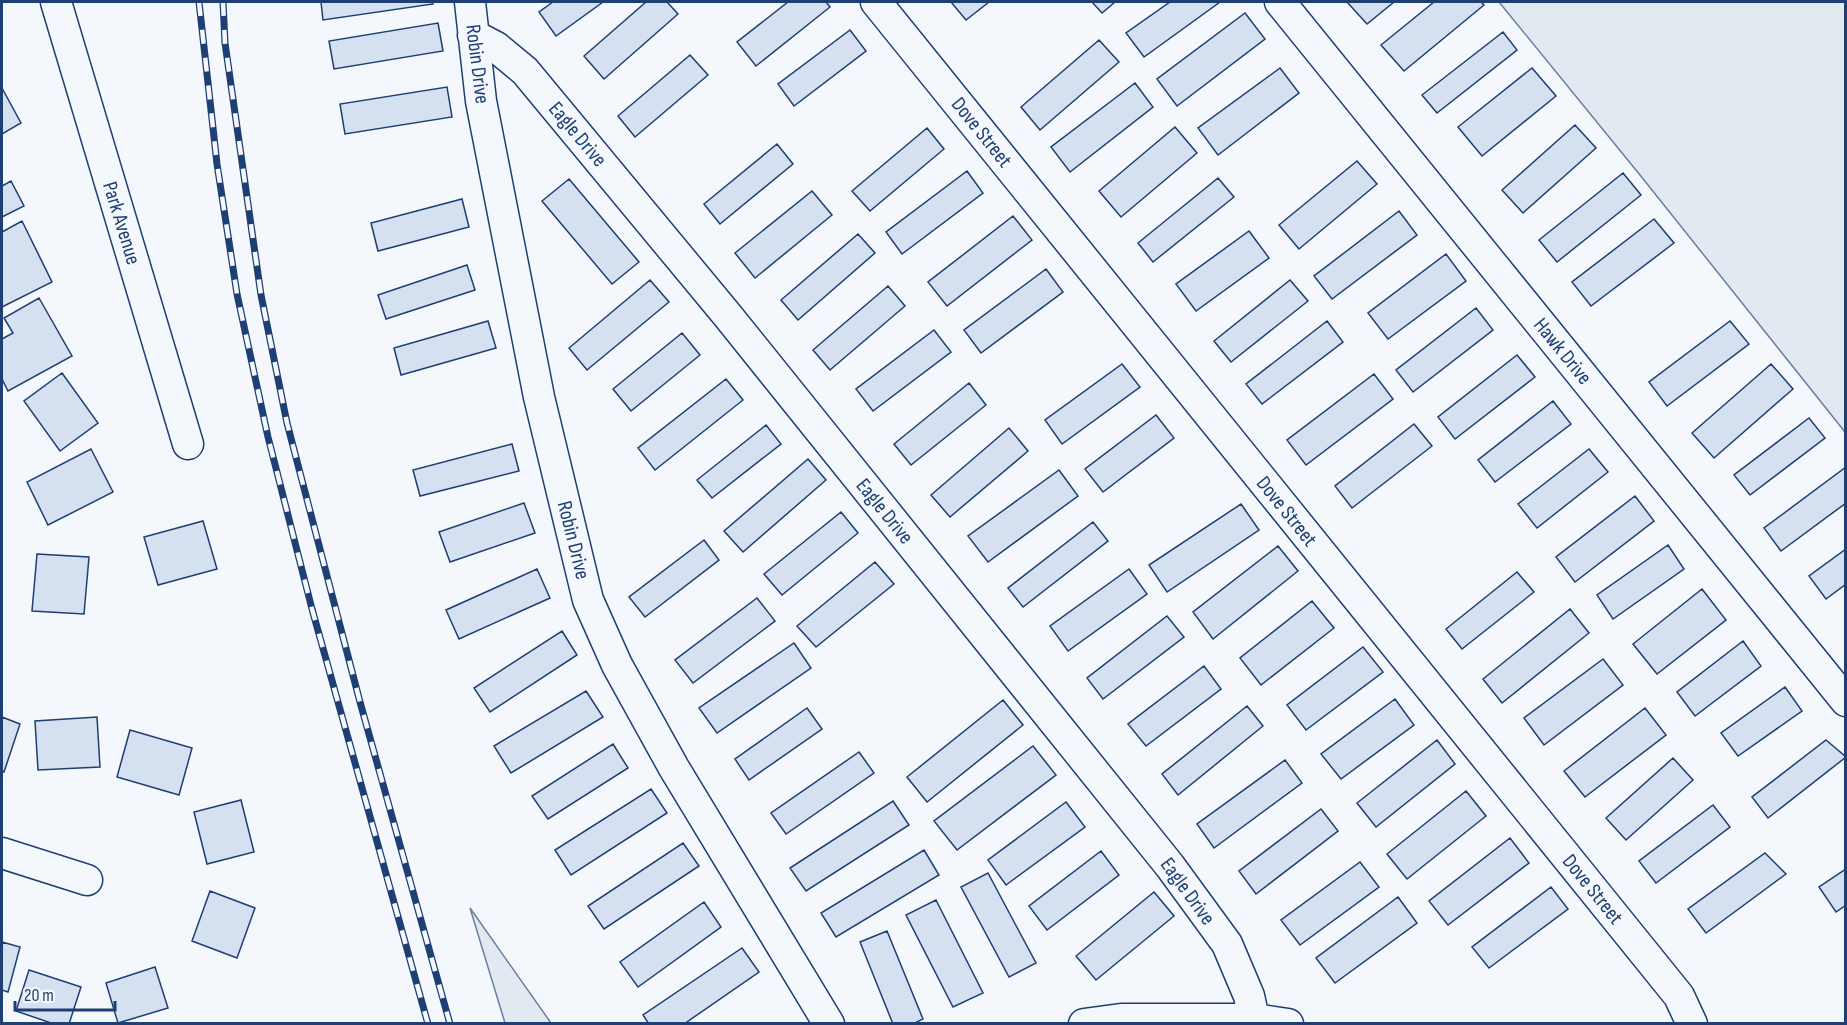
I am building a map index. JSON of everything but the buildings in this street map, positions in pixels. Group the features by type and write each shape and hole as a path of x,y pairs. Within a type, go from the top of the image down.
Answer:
{"street":[{"name":"Park Avenue","path":"56,2 188,444"},
{"name":"Robin Drive","path":"470,2 481,100 538,398 588,600 617,665 674,768 829,1023"},
{"name":"Dove Street","path":"876,2 1679,996 1692,1023"},
{"name":"Hawk Drive","path":"1280,2 1845,701"},
{"name":"Eagle Drive","path":"473,34 496,47 525,71 728,316 1170,866 1227,944 1250,996 1254,1019"},
{"path":"2,853 87,880"},
{"path":"1084,1023 1121,1019 1254,1019 1288,1023"}],"shaded area":[{"path":"1499,2 1845,2 1845,432 1640,175"},
{"path":"470,908 551,1023 505,1023"}],"railway":[{"path":"199,2 217,164 237,294 268,437 312,609 428,1024"},
{"path":"223,2 225,43 261,295 287,423 360,702 450,1024"}]}
